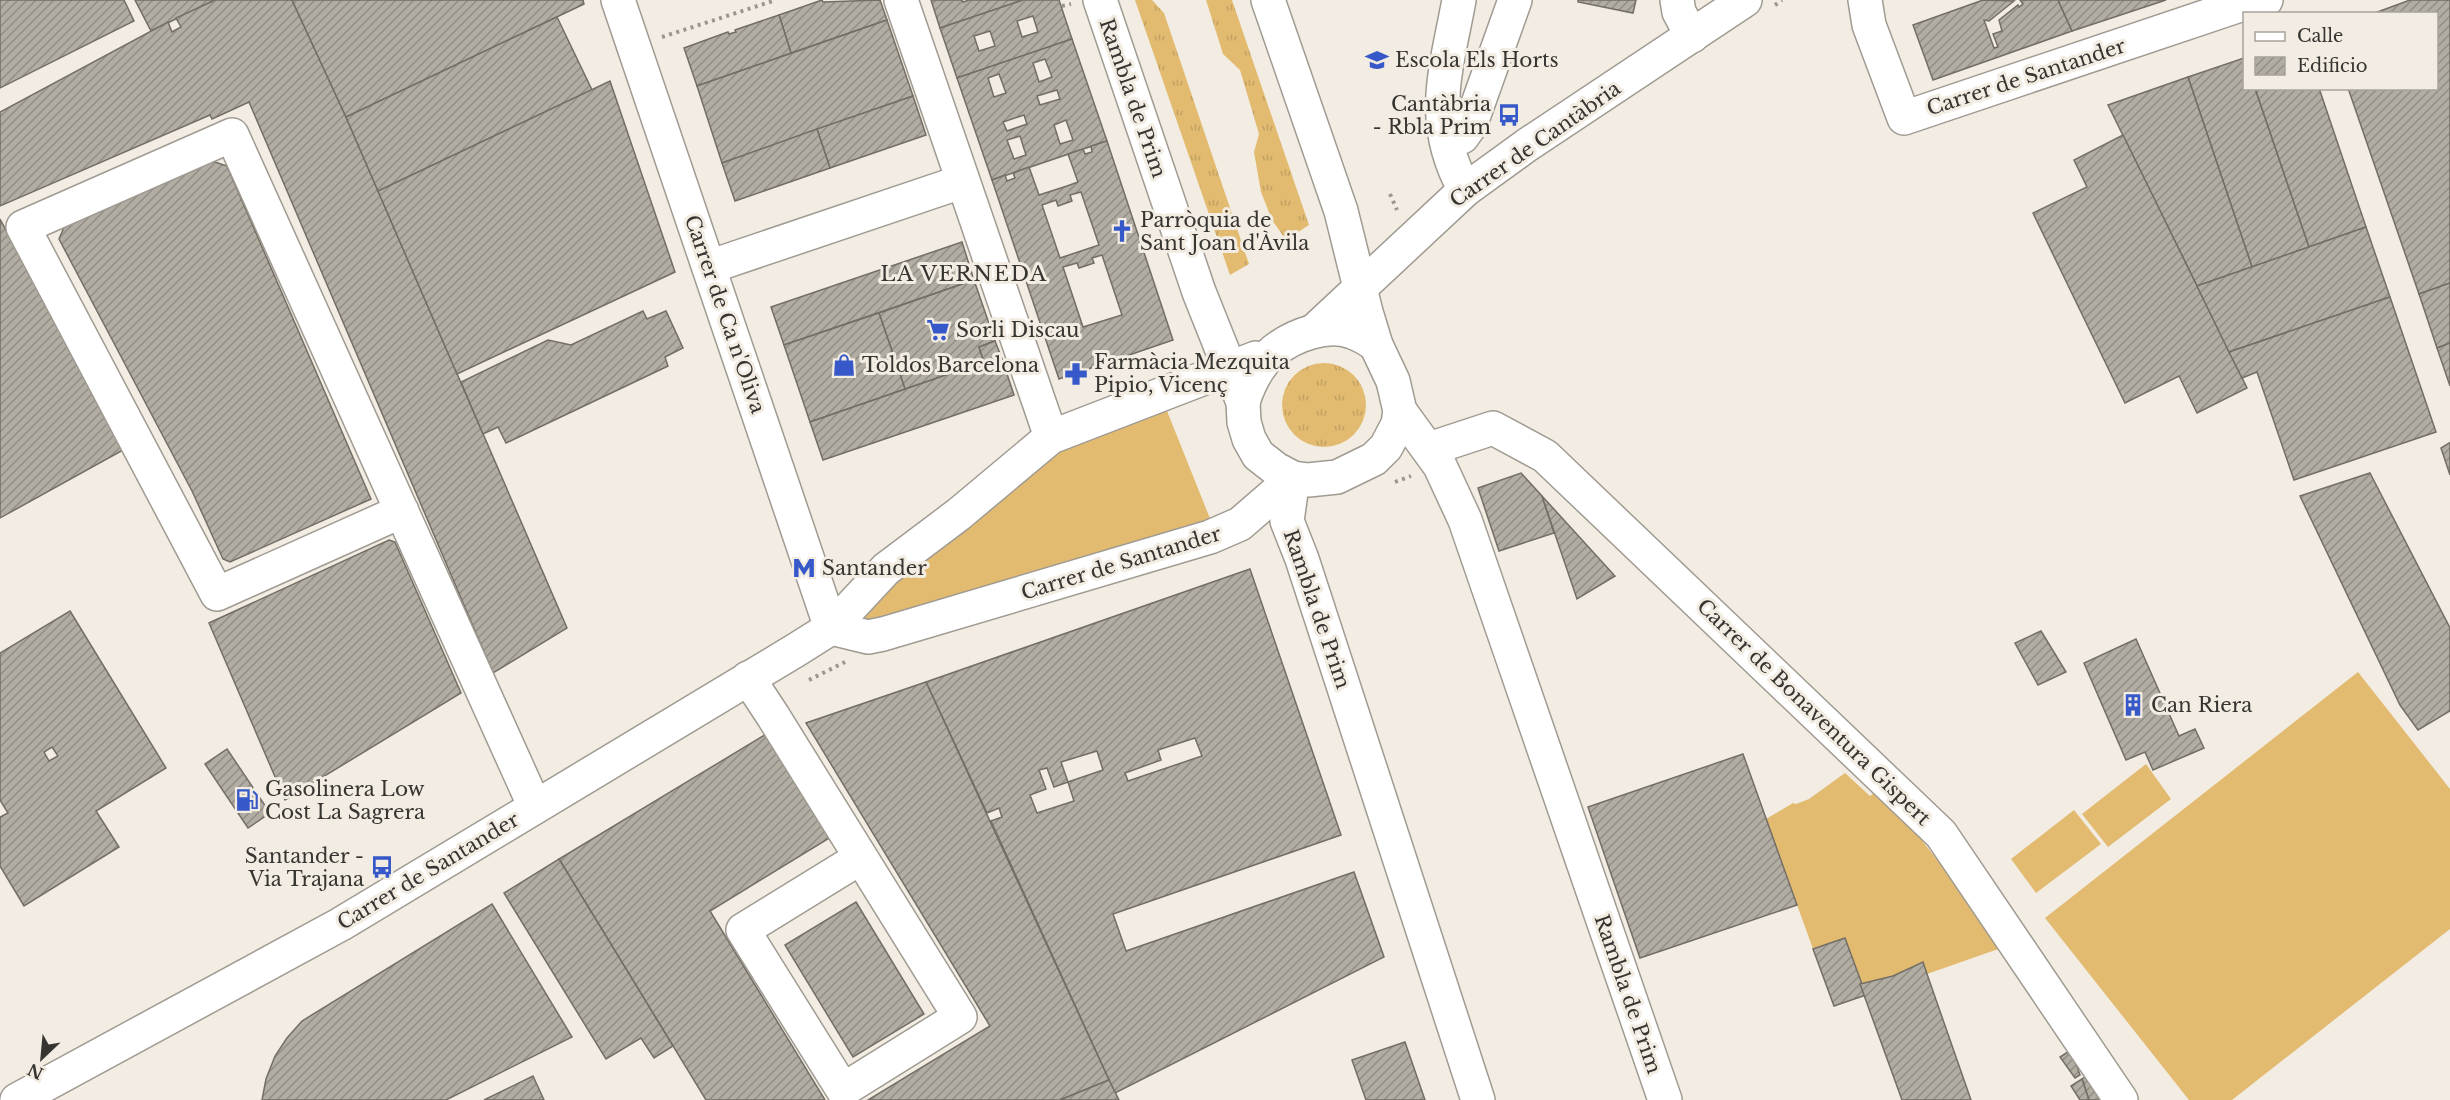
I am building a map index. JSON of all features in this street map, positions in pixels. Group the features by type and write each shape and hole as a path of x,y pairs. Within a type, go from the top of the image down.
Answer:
{"street":[{"name":"Carrer de Ca n'Oliva","path":"618,0 831,628"},
{"path":"901,0 1050,437"},
{"name":"Rambla de Prim","path":"1100,0 1199,292 1243,402 1244,422 1249,439 1258,455 1276,469 1293,478 1287,521 1302,559 1478,1100"},
{"path":"1268,0 1341,211 1376,345 1393,381 1400,411 1398,424 1390,440 1374,459 1337,477 1308,480 1293,478"},
{"path":"1459,0 1443,86 1441,116 1454,171 1465,190"},
{"path":"1461,137 1470,126 1515,0"},
{"path":"1677,0 1679,12 1692,36"},
{"name":"Carrer de Cantàbria","path":"1314,332 1465,190 1527,145 1745,0"},
{"name":"Carrer de Santander","path":"1865,0 1869,25 1904,118 2241,5 2262,0"},
{"path":"402,511 216,594 23,227 232,135 402,511 535,807"},
{"path":"709,267 952,185"},
{"name":"Carrer de Santander","path":"17,1100 341,924 831,628 886,569 959,514 1050,437 1274,351 1291,340 1314,332 1334,329 1351,331 1376,345"},
{"name":"Carrer de Santander","path":"1243,402 1254,377 1274,351"},
{"name":"Rambla de Prim","path":"1400,411 1430,449 1465,520 1665,1100"},
{"name":"Carrer de Bonaventura Gispert","path":"1374,459 1430,449 1493,428 1545,456 1941,834 2121,1100"},
{"name":"Carrer de Santander","path":"831,628 868,637 876,636 1048,587 1210,537 1240,524 1293,478"},
{"path":"748,678 960,1017 843,1090 743,930 860,858"},
{"path":"0,1088 7,1100"}],"path":[{"path":"660,37 776,0"},
{"path":"1390,194 1397,210"}],"green space":[{"path":"1135,0 1152,0 1164,13 1249,264 1230,275"},
{"path":"1206,0 1232,0 1309,225 1286,240 1272,220 1261,192 1254,152 1259,134 1240,70 1223,54"},
{"path":"1324,363 1340,366 1354,375 1363,389 1366,405 1363,421 1354,435 1340,444 1324,447 1308,444 1294,435 1285,421 1282,405 1285,389 1294,375 1308,366"},
{"path":"1165,406 1211,521 872,622 866,621 861,614 864,601 1062,451 1103,428"},
{"path":"2358,672 2450,789 2450,929 2232,1100 2189,1100 2045,918"},
{"path":"2146,764 2171,799 2108,847 2082,814"},
{"path":"1845,773 1870,796 1881,787 2004,947 1927,974 1923,962 1893,976 1862,984 1845,938 1813,949 1766,819 1793,803 1809,799"},
{"path":"2074,810 2101,844 2036,893 2011,859"}],"building":[{"path":"0,0 124,0 134,21 0,88"},
{"path":"135,0 215,0 151,31"},
{"path":"215,0 292,0 346,117 567,628 493,673 249,102 212,119 210,115 0,206 0,112 168,22 172,32 181,27 176,18"},
{"path":"292,0 583,0 584,4 346,117"},
{"path":"822,0 823,2 880,0 887,20 791,53 779,15"},
{"path":"931,0 962,0 963,2 1023,0 940,28"},
{"path":"1023,0 1059,0 1072,39 957,78 940,28","holes":["1033,16 1038,32 1022,37 1017,21","990,31 995,46 979,51 974,36"]},
{"path":"1578,0 1636,0 1633,13 1578,2"},
{"path":"1983,0 2014,1 1989,21 1984,20 1994,48 1998,47 1993,34 2002,31 1999,20 2018,5 2019,7 2023,4 2020,0 2058,0 2072,31 1933,80 1913,25"},
{"path":"2058,0 2166,0 2072,31"},
{"path":"2410,0 2450,0 2450,283 2419,294 2349,90 2438,90 2438,12 2377,12"},
{"path":"779,15 791,53 697,86 684,48 728,32 729,34 736,32 735,30"},
{"path":"557,17 592,90 378,191 346,117"},
{"path":"887,20 913,96 722,163 697,86"},
{"path":"1072,39 1107,141 992,180 957,78","holes":["1045,59 1052,77 1039,82 1033,63","999,74 1006,93 994,97 988,78","1057,90 1060,99 1040,105 1037,96","1024,115 1027,124 1007,131 1003,122","1066,120 1073,140 1060,144 1054,125","1020,136 1026,155 1014,159 1007,140"]},
{"path":"2243,58 2243,90 2256,90 2309,247 2252,267 2188,77"},
{"path":"2188,77 2252,267 2197,286 2108,105"},
{"path":"610,81 675,272 457,374 378,191"},
{"path":"2256,90 2320,90 2366,227 2309,247"},
{"path":"913,96 926,135 830,168 817,129"},
{"path":"817,129 830,168 735,201 722,163"},
{"path":"2123,135 2247,388 2197,413 2179,376 2125,403 2033,213 2087,187 2074,160"},
{"path":"1107,141 1173,340 1059,379 992,180 1005,175 1007,181 1015,178 1013,173 1029,167 1039,195 1067,186 1078,182 1068,154 1083,149 1085,154 1092,152 1091,146","holes":["1081,192 1099,245 1060,258 1042,205 1056,200 1058,206 1072,201 1070,195","1102,255 1122,315 1083,327 1063,267 1077,263 1079,268 1094,263 1092,258"]},
{"path":"212,161 227,166 371,499 230,562 223,559 192,491 59,239 65,225"},
{"path":"0,219 125,449 0,518"},
{"path":"2366,227 2390,297 2229,352 2197,286"},
{"path":"962,242 974,280 784,345 771,307"},
{"name":"Sorli Discau","path":"974,280 995,341 979,347 984,362 905,389 879,313"},
{"path":"2450,283 2450,343 2437,348 2419,294"},
{"path":"2390,297 2436,432 2294,480 2257,372 2242,378 2229,352"},
{"path":"643,311 647,319 666,311 683,348 665,357 668,366 506,443 498,427 483,434 461,382 548,340 571,345"},
{"name":"Toldos Barcelona","path":"879,313 905,389 810,422 784,345"},
{"path":"995,341 1001,356 984,362 979,347"},
{"path":"2450,343 2450,386 2437,348"},
{"path":"1001,356 1014,395 823,460 810,422"},
{"path":"2450,443 2450,475 2441,448"},
{"path":"1521,473 1542,496 1554,533 1499,551 1478,488"},
{"path":"2370,473 2450,628 2450,711 2418,730 2400,705 2300,496"},
{"path":"1542,496 1615,576 1577,599"},
{"path":"389,540 395,542 461,693 285,800 209,623"},
{"path":"1250,569 1341,835 1113,914 1126,951 1354,872 1384,957 1115,1093 991,821 1002,817 999,808 987,813 926,682","holes":["1195,738 1202,756 1128,781 1125,773 1161,760 1158,750","1097,751 1103,770 1068,782 1061,762","1047,768 1054,787 1068,782 1074,801 1037,813 1030,795 1046,789 1039,770"]},
{"path":"70,611 166,768 96,811 119,847 24,906 0,866 0,817 8,813 0,800 0,653","holes":["52,747 58,756 49,761 44,752"]},
{"path":"2041,631 2066,672 2038,685 2015,643"},
{"name":"Can Riera","path":"2136,639 2179,736 2195,729 2204,748 2153,770 2145,752 2126,760 2084,663"},
{"path":"926,682 1109,1080 1060,1100 868,1100 990,1026 806,723"},
{"path":"768,733 831,837 710,911 825,1100 706,1100 559,859"},
{"path":"227,749 270,813 248,828 205,764"},
{"path":"1743,754 1797,905 1640,958 1588,807"},
{"path":"559,859 673,1046 654,1058 641,1038 606,1059 504,893"},
{"path":"856,902 924,1014 853,1057 785,945"},
{"path":"492,904 572,1037 446,1100 262,1100 266,1079 275,1056 302,1021"},
{"path":"1845,938 1866,995 1834,1006 1813,949"},
{"path":"1923,962 1971,1100 1902,1100 1860,984 1893,976"},
{"path":"1405,1042 1425,1100 1366,1100 1352,1060"},
{"path":"2071,1050 2080,1075 2075,1078 2060,1057"},
{"path":"2088,1075 2103,1100 2089,1100 2082,1079"},
{"path":"533,1076 544,1100 484,1100"},
{"path":"2082,1079 2089,1100 2080,1100 2071,1086"},
{"path":"1109,1080 1119,1100 1060,1100"}],"place":[{"name":"Escola Els Horts","path":"1377,60"},
{"name":"Cantàbria - Rbla Prim","path":"1509,115"},
{"name":"Parròquia de Sant Joan d'Àvila","path":"1122,231"},
{"name":"Sorli Discau","path":"938,330"},
{"name":"Toldos Barcelona","path":"844,365"},
{"name":"Farmàcia Mezquita Pipio, Vicenç","path":"1076,374"},
{"name":"Santander","path":"804,568"},
{"name":"Can Riera","path":"2133,705"},
{"name":"Gasolinera Low Cost La Sagrera","path":"247,800"},
{"name":"Santander - Via Trajana","path":"382,867"}],"district":[{"name":"LA VERNEDA","path":"964,274"}]}
